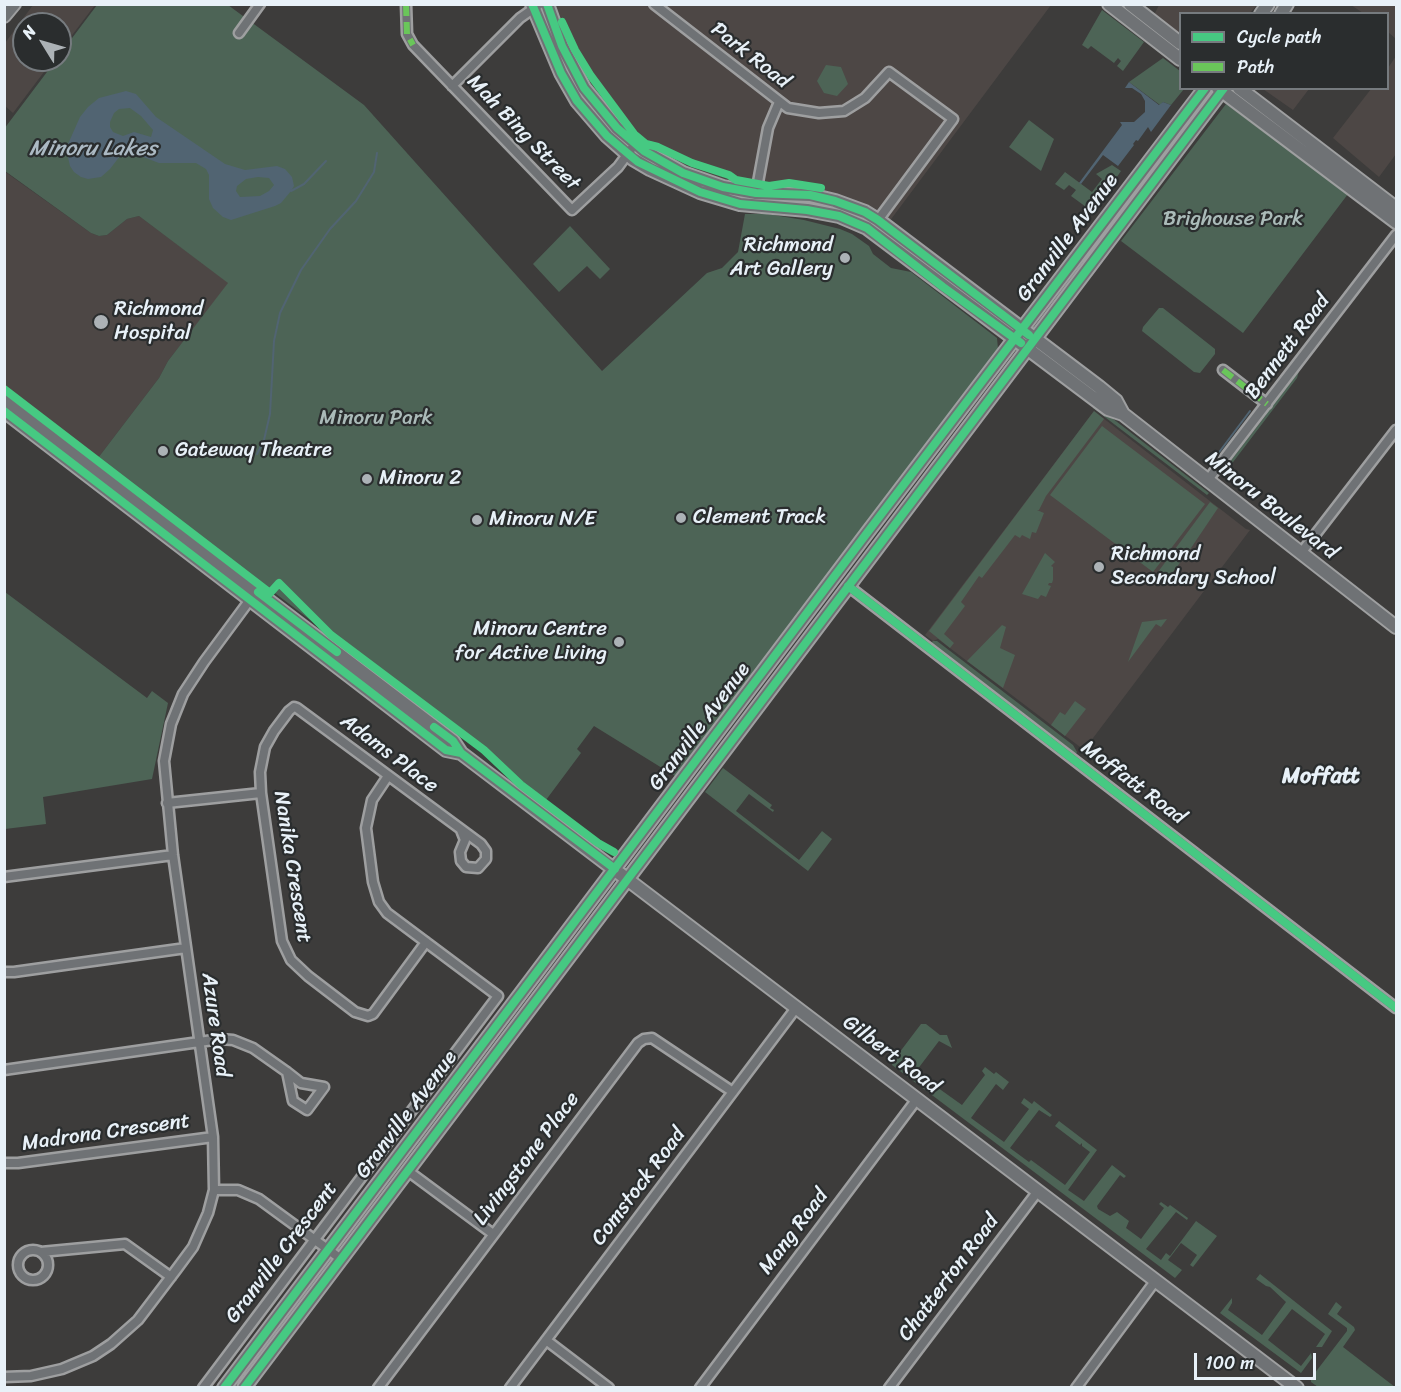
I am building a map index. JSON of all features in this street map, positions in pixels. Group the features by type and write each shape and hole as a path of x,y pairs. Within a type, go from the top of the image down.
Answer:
{"main road":[{"path":"4,16 14,4"},
{"name":"Minoru Boulevard","path":"547,4 562,46 584,88 650,169 700,192 754,207 807,210 839,216 867,228 943,287 1018,334 1116,401 1123,414 1396,627"},
{"path":"1109,4 1179,58"},
{"path":"1130,4 1145,10 1179,42"},
{"name":"Minoru Boulevard","path":"535,6 561,73 577,101 607,136 691,176 723,187 756,193 810,195 865,212 878,220 1018,334"},
{"name":"Granville Avenue","path":"224,1388 1203,90"},
{"name":"Granville Avenue","path":"244,1388 1220,90"},
{"path":"1222,90 1396,222"},
{"path":"1242,90 1396,208"},
{"name":"Gilbert Road","path":"4,399 254,596"},
{"name":"Gilbert Road","path":"4,411 453,741 461,753 1297,1388"}],"street":[{"path":"239,33 260,4"},
{"name":"Mah Bing Street","path":"406,4 407,34 413,45 572,210 618,167 632,149"},
{"name":"Park Road","path":"654,4 788,108 819,114 844,111 865,98 889,72 953,119 878,220"},
{"path":"452,86 535,6"},
{"path":"756,193 768,128 779,102"},
{"name":"Bennett Road","path":"1207,481 1396,235"},
{"path":"1223,370 1267,404"},
{"path":"1301,553 1396,430"},
{"name":"Moffatt Road","path":"848,586 1396,1008"},
{"name":"Azure Road","path":"4,1377 16,1378 48,1373 93,1356 111,1344 138,1320 171,1277 197,1239 205,1221 214,1190 213,1137 166,803 164,761 171,724 178,704 204,662 254,596"},
{"name":"Adams Place","path":"294,707 481,844 486,850 485,863 478,868 466,867 461,861 460,852 465,840 461,830"},
{"name":"Nanika Crescent","path":"294,707 274,731 265,747 260,772 282,941 291,960 355,1012 368,1016 373,1014 426,942"},
{"path":"388,776 372,800 368,814 366,843 373,882 379,902 387,913 426,942"},
{"path":"166,803 261,793"},
{"path":"4,878 173,855"},
{"name":"Granville Crescent","path":"203,1388 498,996 426,942"},
{"path":"4,972 186,948"},
{"name":"Comstock Road","path":"510,1388 796,1008"},
{"name":"Livingstone Place","path":"378,1388 638,1043 652,1038 734,1092"},
{"path":"4,1070 220,1039 241,1042 253,1048 287,1072 301,1083 324,1087 307,1110 293,1101 287,1072"},
{"name":"Mang Road","path":"700,1388 917,1099"},
{"name":"Madrona Crescent","path":"4,1163 213,1137"},
{"path":"408,1171 493,1234"},
{"path":"214,1190 238,1190 259,1199 341,1259"},
{"name":"Chatterton Road","path":"890,1388 1038,1191"},
{"path":"41,1252 125,1245 171,1277"},
{"path":"1076,1388 1156,1280"},
{"path":"546,1340 609,1388"},
{"path":"16,1378 16,1388"}],"shaded area":[{"path":"33,5 95,5 72,35 72,12 28,12"},
{"path":"552,5 1051,5 889,222 870,212 701,175 653,151 616,120 592,92 572,56"},
{"path":"1159,5 1257,5 1251,12 1179,12 1179,37 1154,15"},
{"path":"1351,5 1396,5 1396,39 1389,33 1389,12 1362,12"},
{"path":"12,34 12,72 44,72 13,113 5,106 5,43"},
{"path":"1396,56 1396,154 1379,177 1333,138 1370,90 1389,90 1389,66"},
{"path":"1264,90 1308,90 1293,110"},
{"name":"Richmond Hospital","path":"4,171 91,233 99,236 107,235 127,219 139,216 229,283 168,361 159,378 98,458 5,386"},
{"name":"Richmond Secondary School","path":"1094,411 1250,530 1084,750 938,639 933,641 925,635"}],"green space":[{"name":"Minoru Park","path":"97,5 228,5 364,105 602,371 707,273 722,268 738,252 745,214 767,214 804,220 852,234 869,246 873,254 891,268 911,272 997,338 998,349 675,776 594,726 577,749 581,753 546,800 98,458 228,283 139,216 127,219 107,235 99,236 91,233 5,171 4,129 47,72 72,72 72,38"},
{"path":"1102,10 1144,42 1123,71 1117,66 1121,61 1118,58 1114,63 1091,46 1088,49 1082,45"},
{"path":"1163,58 1179,70 1179,90 1183,90 1171,105 1163,102 1160,105 1129,82"},
{"path":"826,65 841,67 848,84 837,96 824,93 817,81"},
{"name":"Brighouse Park","path":"1226,104 1348,194 1243,333 1121,241"},
{"path":"1029,120 1054,139 1041,171 1009,147"},
{"path":"1112,165 1121,171 1093,212 1071,196 1076,190 1069,185 1064,190 1055,184 1065,172 1092,192 1102,179 1096,174"},
{"path":"570,226 610,269 600,279 587,266 559,292 533,264"},
{"path":"1159,308 1163,308 1215,349 1215,354 1200,373 1194,372 1142,331"},
{"path":"1299,371 1297,378 1224,474 1220,470 1232,459 1266,415 1266,410"},
{"path":"1093,408 1099,408 1209,493 1207,495"},
{"path":"1094,411 1104,419 1037,510 1044,513 1036,533 1032,532 1030,539 1022,535 1020,538 1015,535 982,578 979,576 961,602 965,606 944,634 954,643 950,648 929,631"},
{"path":"1102,426 1205,504 1153,572 1050,495"},
{"path":"1210,502 1218,508 1191,548 1170,576 1160,581 1154,580 1155,576"},
{"path":"1045,553 1055,562 1051,566 1053,567 1053,580 1048,585 1051,586 1046,597 1041,595 1038,599 1022,594"},
{"path":"5,592 147,698 152,691 168,703 152,779 43,797 46,824 5,829"},
{"path":"1167,619 1161,627 1156,624 1128,662 1142,622"},
{"path":"1002,625 1006,627 1000,648 1015,655 1003,688 967,661"},
{"path":"937,641 1073,745 1076,754 1073,755 1070,749 931,643"},
{"path":"1075,701 1086,709 1065,736 1051,725 1060,712 1065,715"},
{"path":"723,768 772,805 770,808 774,810 773,812 749,794 736,811 799,860 822,831 832,839 808,871 705,792"},
{"path":"921,1024 926,1024 940,1035 947,1035 952,1048 939,1041 917,1070 920,1075 962,1105 985,1075 982,1071 985,1067 1009,1082 1003,1090 996,1084 971,1118 1004,1142 1029,1109 1021,1103 1024,1098 1032,1104 1034,1101 1052,1115 1050,1117 1039,1110 1010,1148 1029,1162 1031,1160 1065,1185 1090,1152 1082,1146 1082,1143 1080,1145 1055,1126 1059,1121 1097,1150 1068,1190 1084,1201 1112,1165 1126,1176 1124,1178 1120,1175 1097,1206 1098,1209 1110,1216 1117,1212 1129,1221 1126,1228 1141,1239 1164,1208 1159,1204 1161,1202 1168,1207 1170,1205 1188,1218 1187,1220 1176,1212 1146,1249 1161,1260 1166,1253 1170,1256 1196,1221 1217,1236 1193,1267 1190,1265 1197,1255 1181,1243 1168,1260 1182,1270 1175,1278 892,1065"},
{"path":"1260,1274 1332,1331 1322,1347 1316,1347 1325,1334 1292,1309 1268,1340 1301,1366 1311,1353 1312,1358 1301,1373 1220,1313 1232,1298 1228,1310 1262,1335 1286,1302 1270,1287 1256,1279"},
{"path":"1336,1302 1342,1307 1337,1314 1355,1330 1343,1347 1395,1387 1318,1387 1311,1382 1311,1378 1347,1331 1347,1328 1328,1314"}],"water":[{"path":"1129,82 1159,105 1163,102 1171,105 1151,132 1148,127 1138,141 1136,140 1118,166 1103,155 1081,184 1079,183 1122,125 1120,122 1134,122 1145,112 1145,101 1141,94 1132,88 1125,88"},
{"name":"Minoru Lakes","path":"126,91 136,94 156,117 225,164 245,170 277,166 285,169 292,177 294,186 281,203 231,220 223,217 213,208 209,199 209,175 206,169 196,163 159,163 126,153 120,156 101,177 88,179 81,177 70,166 67,153 68,144 80,117 99,98","holes":["130,108 141,116 153,130 151,137 134,132 123,136 113,132 110,122 114,113 119,109","269,178 274,185 260,196 240,197 236,191 237,186 246,179"]}],"waterway":[{"path":"257,454 264,440 270,414 274,341 280,313 301,270 330,229 356,201 374,172 377,153"},
{"path":"291,191 304,184 326,161"},
{"path":"1217,455 1250,411"}],"marked path":[{"path":"406,4 407,34 413,45"},
{"path":"1223,370 1267,404"}],"cycle path":[{"path":"532,4 561,73 577,101 607,136 638,162 700,192 740,204 807,210 839,216 867,228 943,287 1021,343"},
{"path":"547,4 562,46 584,88 617,128 644,151 683,173 723,187 756,193 810,195 865,212 1029,335"},
{"path":"562,22 591,76 634,134 646,144 729,175 736,180 769,186 789,183 821,188"},
{"path":"224,1388 1203,90"},
{"path":"244,1388 1222,90"},
{"path":"4,389 270,593 279,583 331,635 484,750 521,785 598,843 614,852"},
{"path":"4,411 446,750 461,753"},
{"path":"848,586 1396,1008"},
{"path":"258,592 337,652"},
{"path":"434,727 453,741 461,753 615,869"}],"place":[{"name":"Richmond Art Gallery","path":"845,258"},
{"name":"Richmond Hospital","path":"101,322"},
{"name":"Gateway Theatre","path":"163,451"},
{"name":"Minoru 2","path":"367,479"},
{"name":"Clement Track","path":"681,518"},
{"name":"Minoru N/E","path":"477,520"},
{"name":"Richmond Secondary School","path":"1099,567"},
{"name":"Minoru Centre for Active Living","path":"619,642"}],"district":[{"name":"Moffatt","path":"1321,777"}]}
